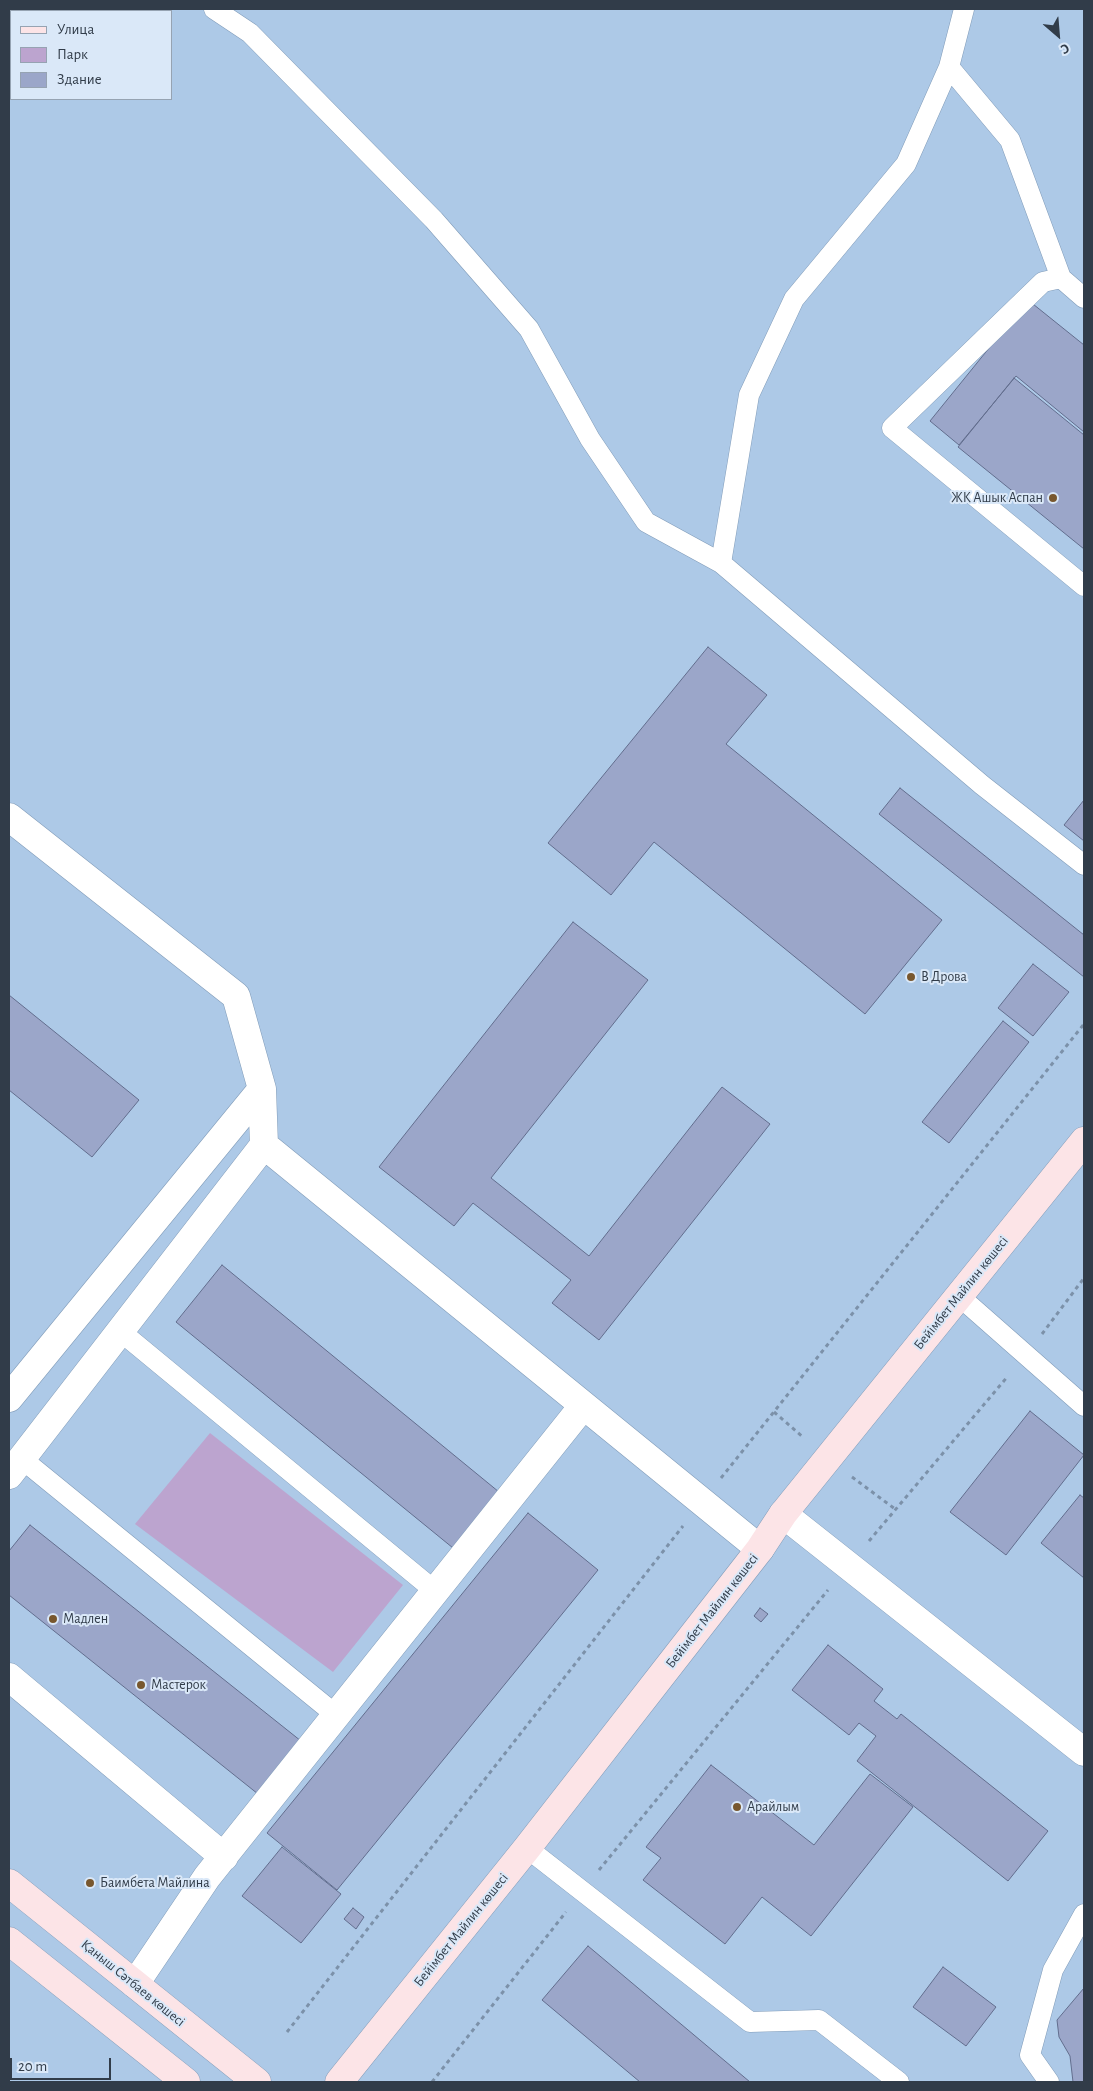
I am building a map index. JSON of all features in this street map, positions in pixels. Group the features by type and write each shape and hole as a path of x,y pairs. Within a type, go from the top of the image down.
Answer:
{"street":[{"path":"9,817 236,996 262,1089 264,1145 15,1467"},
{"path":"9,1398 262,1089"},
{"name":"Бейімбет Майлин көшесі","path":"339,2082 527,1848 760,1549 783,1514 1084,1141"},
{"path":"264,1145 760,1549"},
{"path":"135,1984 207,1877 583,1406"},
{"path":"783,1514 1084,1752"},
{"path":"9,1677 224,1857"},
{"name":"Қаныш Сәтбаев көшесі","path":"9,1883 257,2082"},
{"path":"9,1941 186,2082"}],"lane":[{"path":"214,9 250,33 434,220 529,329 590,438 646,522 721,563 982,785 1084,865"},
{"path":"721,563 749,395 794,299 906,164 948,67 964,9"},
{"path":"948,67 1010,140 1061,278 1084,298"},
{"path":"1061,278 1043,282 892,428 1084,586"},
{"path":"959,1296 1084,1406"},
{"path":"120,1331 435,1591"},
{"path":"15,1467 336,1716"},
{"path":"527,1848 750,2022 819,2020 899,2082"},
{"path":"1049,2082 1030,2055 1053,1970 1084,1914"}],"path":[{"path":"432,2082 582,1891 848,1566 1026,1355 1084,1278"}],"green space":[{"path":"210,1433 403,1585 333,1672 135,1524"}],"building":[{"path":"1028,300 1084,345 1084,432 1016,376 959,445 930,421"},
{"name":"ЖК Ашык Аспан","path":"1014,378 1084,435 1084,549 958,447"},
{"path":"708,647 767,695 726,744 942,920 865,1014 654,842 611,895 548,843"},
{"path":"900,788 1084,935 1084,977 879,814"},
{"path":"1084,800 1084,841 1064,825"},
{"path":"573,922 648,980 491,1178 589,1256 722,1087 770,1124 599,1340 552,1303 571,1280 473,1203 454,1226 379,1167"},
{"path":"1033,964 1069,992 1033,1036 998,1008"},
{"path":"9,995 139,1100 92,1157 9,1090"},
{"path":"1003,1021 1029,1042 949,1143 922,1122"},
{"path":"222,1265 499,1492 453,1548 176,1322"},
{"path":"1030,1411 1084,1455 1006,1555 950,1512"},
{"path":"1080,1495 1084,1498 1084,1578 1041,1543"},
{"path":"528,1513 598,1570 337,1890 267,1833"},
{"path":"30,1525 301,1741 258,1794 9,1595 9,1551"},
{"path":"760,1608 768,1614 761,1622 754,1616"},
{"path":"828,1645 883,1689 874,1701 897,1719 901,1714 1048,1831 1008,1881 857,1761 876,1736 859,1723 849,1735 792,1690"},
{"path":"711,1765 814,1845 870,1774 913,1807 811,1936 762,1897 725,1944 643,1880 661,1858 646,1847"},
{"path":"282,1847 341,1894 301,1943 242,1896"},
{"path":"353,1908 364,1917 356,1929 344,1919"},
{"path":"588,1946 750,2082 640,2082 542,2000"},
{"path":"943,1967 996,2007 966,2046 913,2007"},
{"path":"1084,1988 1084,2082 1073,2082 1070,2056 1059,2037 1057,2020"}],"place":[{"name":"ЖК Ашык Аспан","path":"1053,498"},
{"name":"В Дрова","path":"911,977"},
{"name":"Мадлен","path":"53,1619"},
{"name":"Мастерок","path":"141,1685"},
{"name":"Арайлым","path":"737,1807"},
{"name":"Баимбета Майлина","path":"90,1883"}]}
